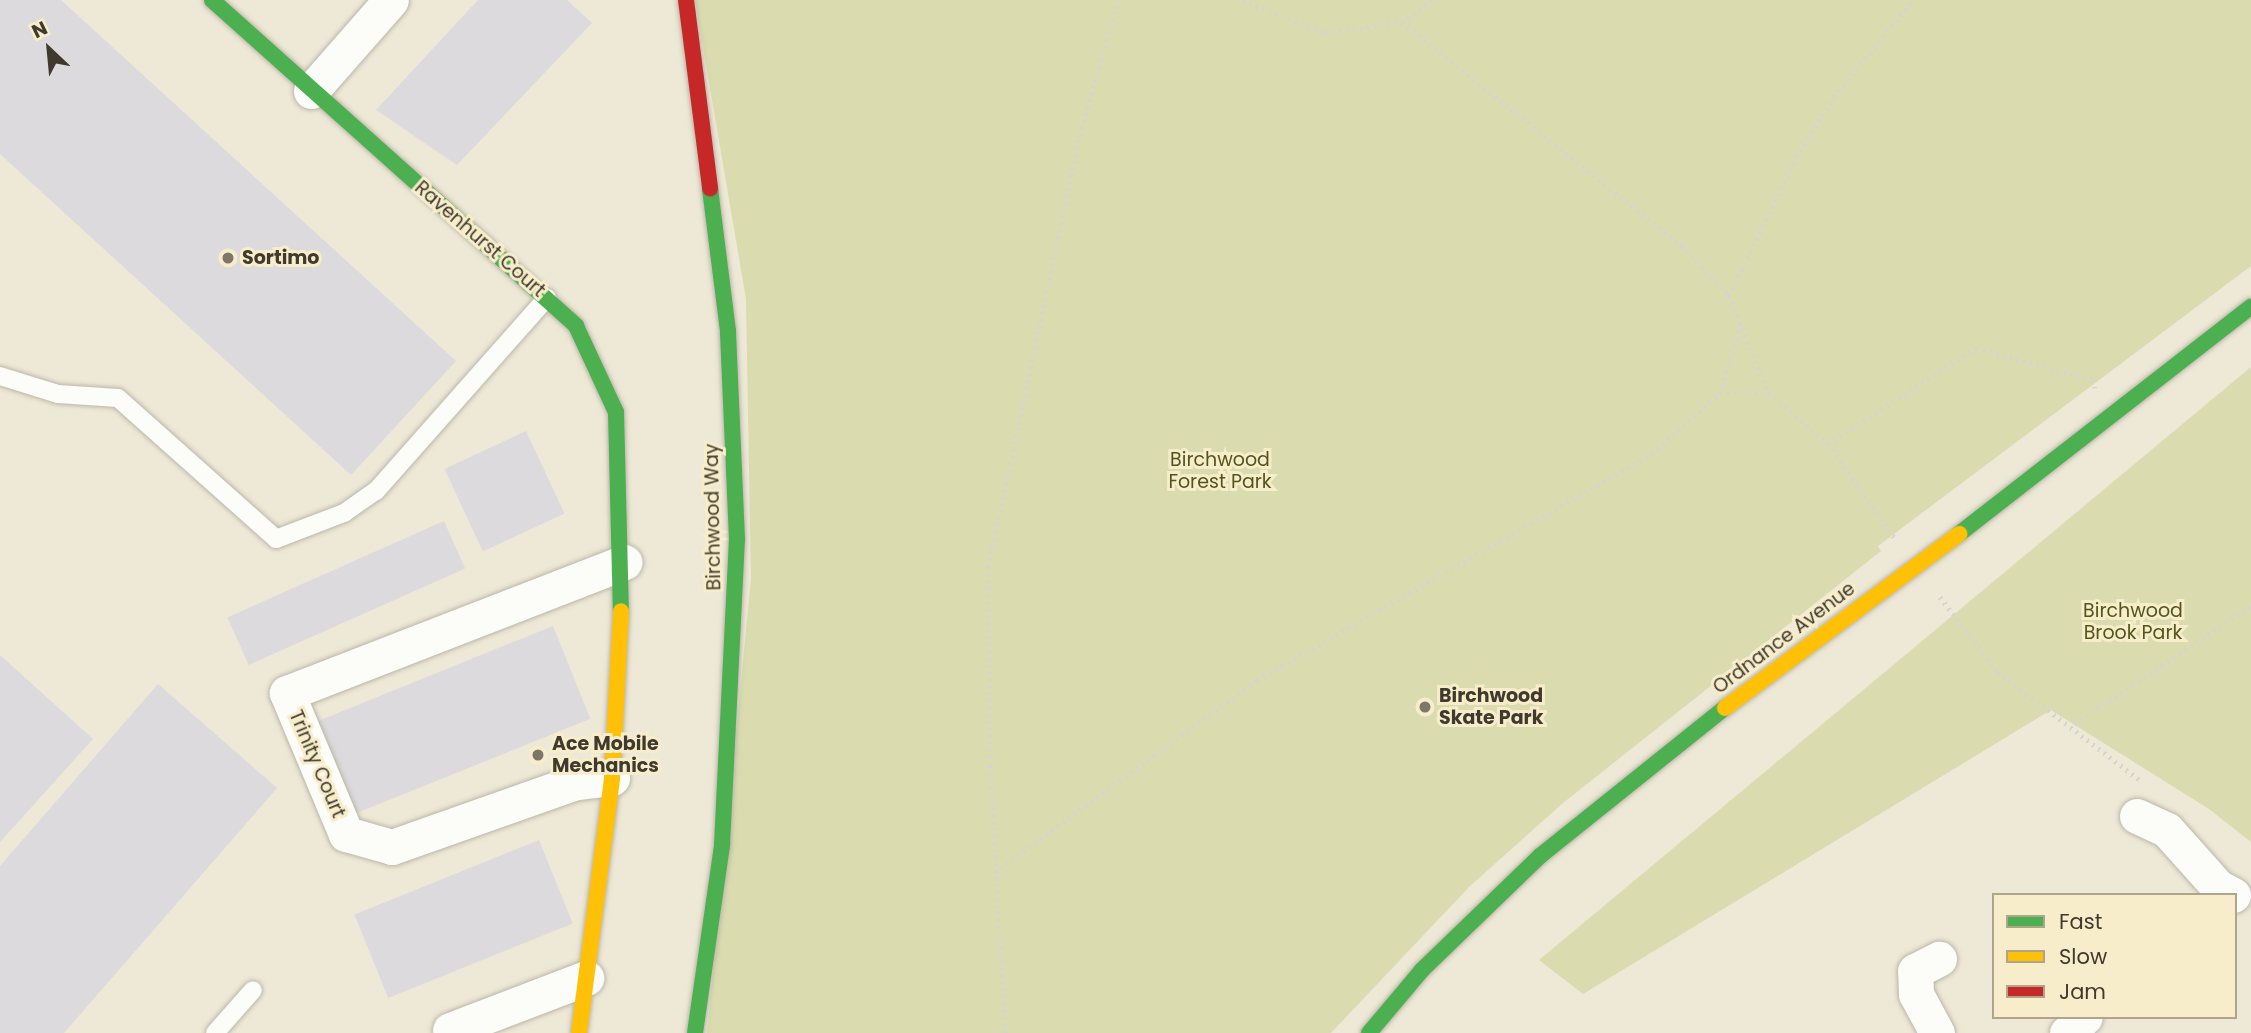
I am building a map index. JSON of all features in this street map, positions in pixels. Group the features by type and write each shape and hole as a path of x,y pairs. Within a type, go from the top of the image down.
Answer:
{"street":[{"name":"Ravenhurst Court","path":"212,0 311,91 547,298 592,351 616,412 624,562"},
{"path":"311,91 391,0"},
{"name":"Birchwood Way","path":"686,0 728,331 737,539 722,845 695,1033"},
{"name":"Ordnance Avenue","path":"1369,1033 1422,970 1551,847 1678,743 2106,425 2251,307"},
{"path":"579,1033 612,778 624,562"},
{"name":"Trinity Court","path":"612,778 573,783 392,847 346,834 287,693 624,562"},
{"path":"2137,816 2167,830 2224,893"},
{"path":"1937,1033 1916,994 1915,971 1939,959"},
{"path":"450,1030 586,978"},
{"path":"2067,1033 2083,1019"}],"lane":[{"path":"0,376 58,394 118,398 276,539 344,513 376,491 547,298"},
{"path":"215,1033 253,990"}],"path":[{"path":"1005,1033 995,872 988,567 1078,142 1118,0"},
{"path":"1243,0 1325,33 1402,22 1432,0"},
{"path":"1729,296 1796,157 1834,97 1913,0"},
{"path":"1402,22 1682,246 1729,296 1769,393 1828,444 1896,540"},
{"path":"995,872 1257,680 1612,480 1652,454 1720,393 1741,323"},
{"path":"1828,444 1976,348 2094,380 2106,425"},
{"path":"1720,393 1769,393"},
{"path":"1940,597 1997,672 2074,724 2251,606"}],"green space":[{"name":"Birchwood Forest Park","path":"695,0 2251,0 2251,266 1878,546 1881,551 1563,803 1469,887 1331,1033 707,1033 751,579 746,299"},
{"name":"Birchwood Brook Park","path":"2251,367 2251,842 2209,809 2051,710 1583,994 1539,960"}],"building":[{"name":"Sortimo","path":"0,0 61,0 456,361 351,475 0,154"},
{"path":"478,0 567,0 592,23 457,165 376,110"},
{"path":"526,431 564,513 483,552 444,469"},
{"path":"444,521 465,569 249,665 227,617"},
{"path":"553,626 590,719 353,815 316,722"},
{"path":"0,655 93,739 0,842"},
{"path":"158,684 277,788 64,1033 0,1033 0,866"},
{"path":"539,840 573,923 388,998 354,915"}],"traffic: fast":[{"path":"212,0 576,326 616,412 621,611"},
{"path":"695,1033 722,845 737,539 728,331 710,188"},
{"path":"1959,534 2251,307"},
{"path":"1369,1033 1422,970 1540,856 1725,708"}],"traffic: slow":[{"path":"1725,708 1959,534"},
{"path":"579,1033 612,778 621,611"}],"traffic: jam":[{"path":"686,0 710,188"}],"place":[{"name":"Sortimo","path":"228,258"},
{"name":"Birchwood Skate Park","path":"1425,707"},
{"name":"Ace Mobile Mechanics","path":"538,755"}]}
